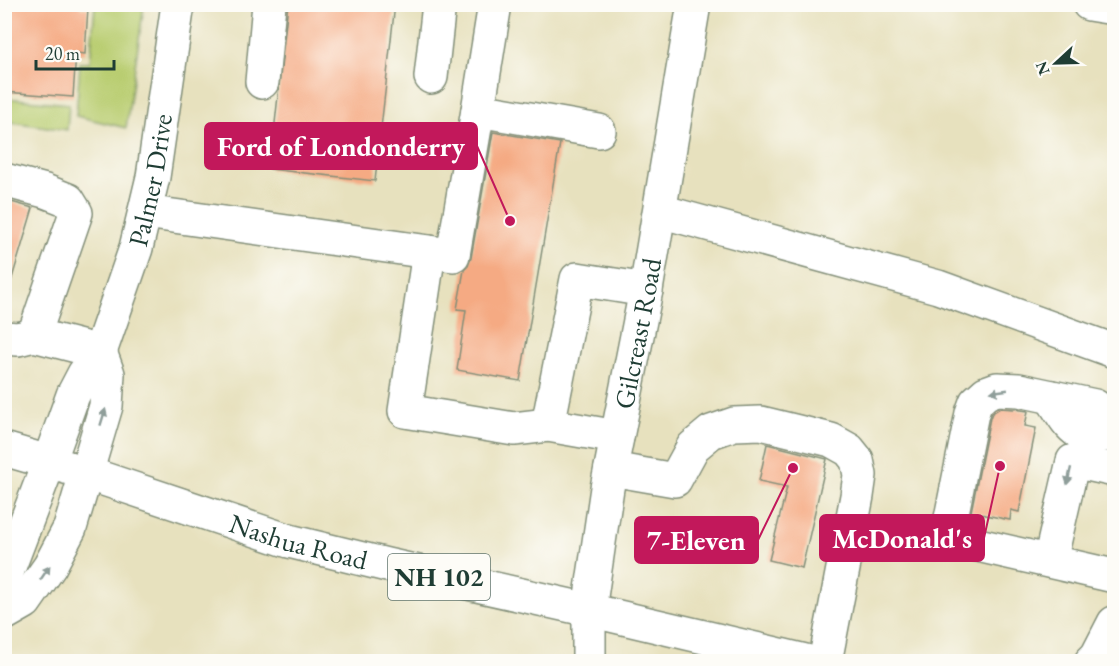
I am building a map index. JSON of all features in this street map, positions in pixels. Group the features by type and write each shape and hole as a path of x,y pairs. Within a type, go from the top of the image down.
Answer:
{"street":[{"name":"Palmer Drive","path":"4,580 73,395 84,374 100,352 136,248 153,177 178,4"},
{"path":"262,82 268,4"},
{"path":"431,77 439,4"},
{"path":"145,212 453,255 495,4"},
{"name":"Gilcreast Road","path":"589,662 590,610 611,469 646,290 694,4"},
{"path":"1089,4 1114,8"},
{"path":"478,110 599,131"},
{"path":"4,180 68,200 76,213 19,336 100,352 108,374 106,406 70,528 50,566 25,602 4,614"},
{"path":"660,211 938,287 1114,351"},
{"path":"429,252 405,411 514,429 548,425 617,437"},
{"path":"548,425 577,279 646,290"},
{"path":"1114,419 1095,406 1019,390 997,389 986,393 976,402 972,413 947,538 1114,576"},
{"path":"1051,397 1069,424 1080,434 1092,437 1114,433"},
{"path":"611,469 675,480 693,447 711,432 734,424 761,423 831,440 849,450 857,460 860,475 859,486 825,662"},
{"name":"Nashua Road","path":"4,449 86,473 289,541 810,662"},
{"path":"1050,561 1073,461 1114,470"},
{"path":"1091,662 1097,656 1114,623"}],"green space":[{"path":"95,5 144,5 126,128 76,116 80,63 90,63"},
{"path":"4,98 69,104 67,130 5,121"}],"building":[{"path":"4,4 80,4 80,8 88,8 85,54 76,53 73,97 4,92"},
{"path":"288,4 395,4 375,181 270,169"},
{"path":"493,132 560,143 520,381 457,370 466,310 457,309 464,270 471,258"},
{"path":"4,200 33,208 10,285 4,284"},
{"path":"1000,408 1028,411 1025,426 1036,428 1019,512 1011,510 1010,520 971,512 990,418 992,413"},
{"path":"767,444 827,459 802,568 769,560 787,487 759,481"}],"place":[{"name":"Ford of Londonderry","path":"510,221"},
{"name":"McDonald's","path":"1000,466"},
{"name":"7-Eleven","path":"793,468"}]}
